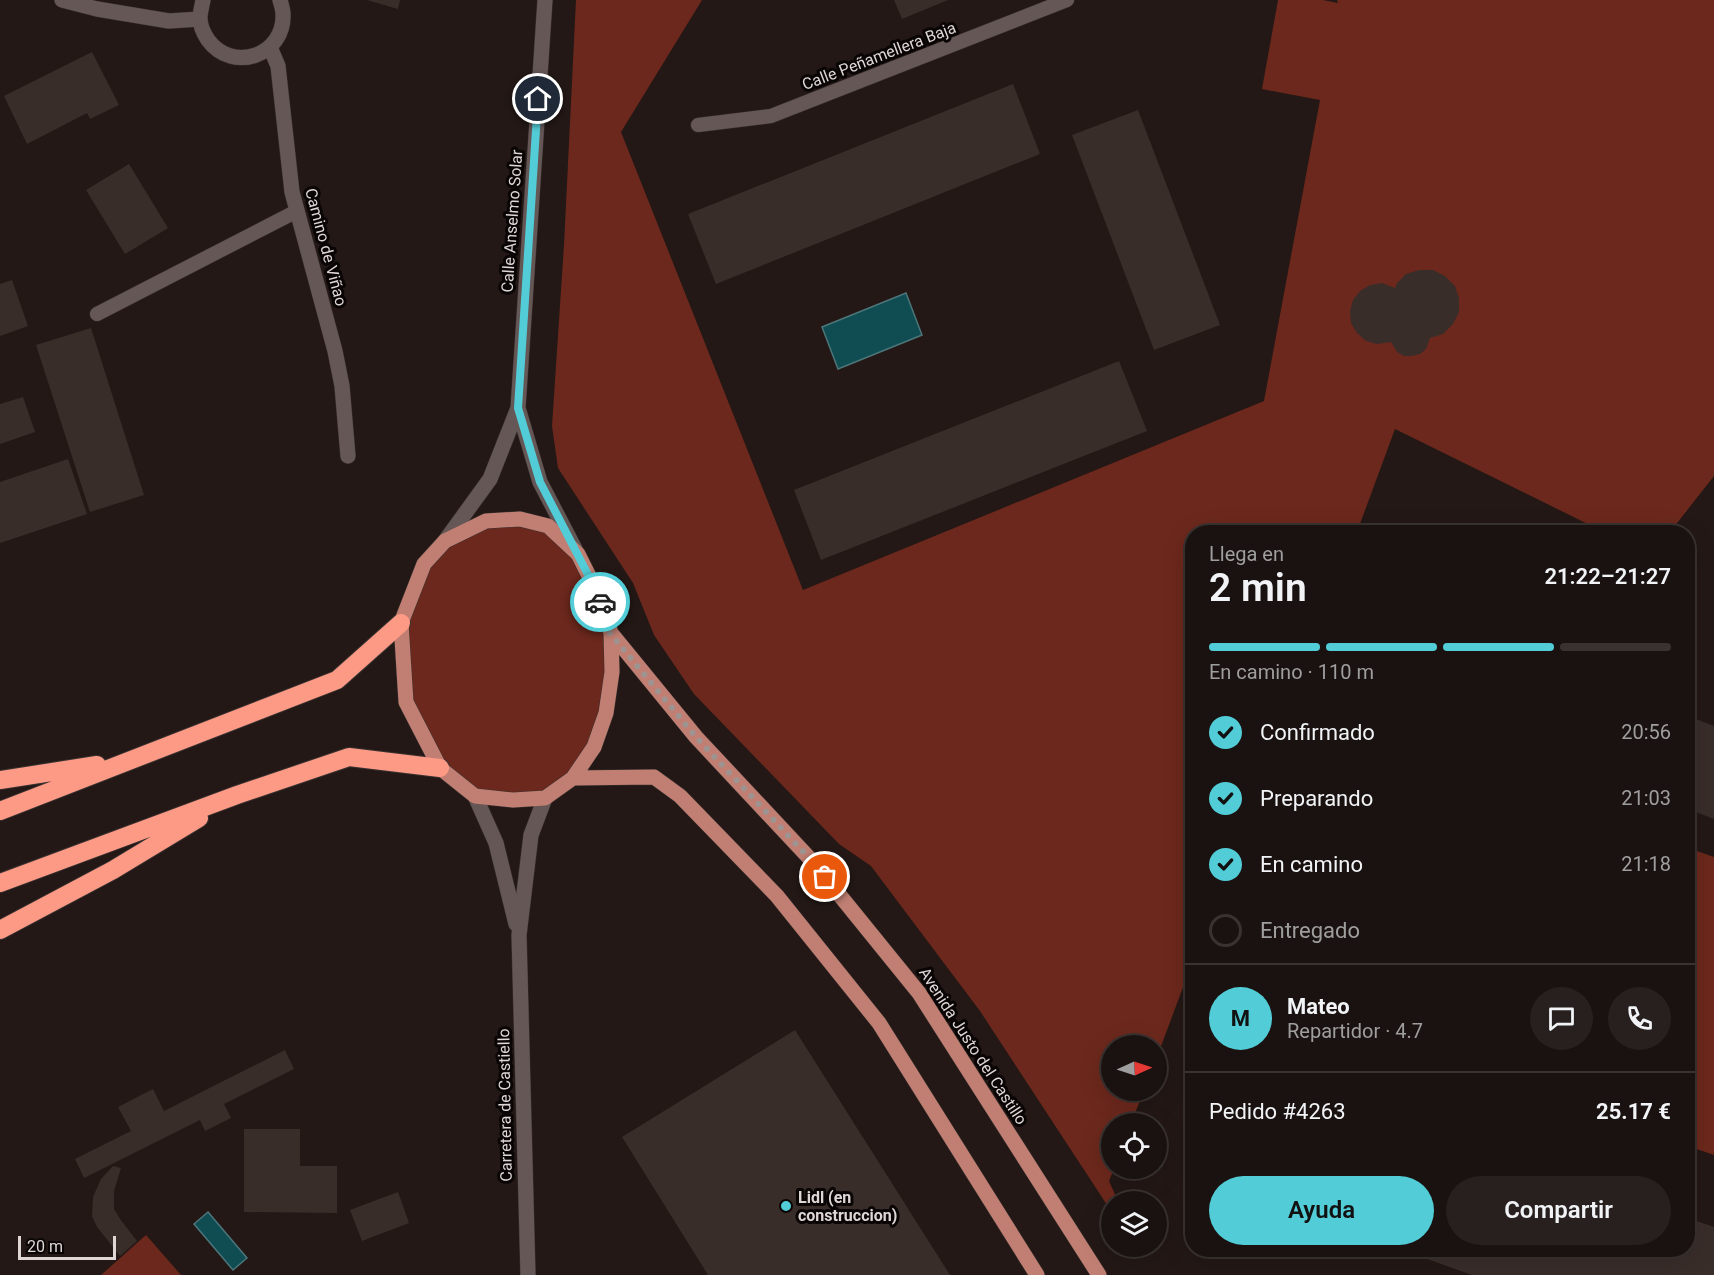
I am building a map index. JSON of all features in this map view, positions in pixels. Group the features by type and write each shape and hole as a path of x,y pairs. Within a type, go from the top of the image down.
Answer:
{"highway":[{"path":"0,811 337,680 401,622"},
{"path":"0,883 237,795 349,757 440,768"},
{"path":"0,780 134,760"},
{"path":"0,930 113,870 237,795"}],"main road":[{"path":"520,519 548,526 578,554 597,592 610,633 612,672 606,713 594,747 573,778 545,798 513,800 475,796 440,768 406,702 401,622 424,564 445,540 486,522 520,519"},
{"name":"Avenida Justo del Castillo","path":"610,633 696,737 812,861 919,993 1100,1275"},
{"path":"573,778 654,777 680,796 777,896 879,1023 1037,1275"}],"street":[{"path":"62,0 97,9 170,21 200,19"},
{"path":"203,0 200,19 204,34 213,47 231,57 244,58 261,54 270,47 281,31 284,14 280,0"},
{"name":"Calle Anselmo Solar","path":"445,540 490,479 518,408 545,0"},
{"name":"Camino de Viñao","path":"270,47 278,66 292,192 339,368 348,456"},
{"name":"Calle Anselmo Solar","path":"518,408 540,482 578,554"},
{"name":"Carretera de Castiello","path":"475,796 496,843 519,935"},
{"name":"Carretera de Castiello","path":"528,1275 519,935 531,835 545,798"}],"lane":[{"name":"Calle Peñamellera Baja","path":"698,125 771,116 1067,0"},
{"path":"97,314 297,211"}],"shaded area":[{"path":"576,0 702,0 621,132 803,590 1264,401 1320,100 1262,89 1278,0 1323,0 1338,3 1337,0 1714,0 1714,476 1676,525 1590,525 1395,429 1360,525 1185,525 1185,982 1165,1035 1101,1035 1101,1101 1140,1101 1135,1113 1101,1113 1101,1179 1110,1179 1114,1191 1101,1191 1101,1196 980,1011 871,866 839,844 694,694 654,635 633,583 558,468 552,426"},
{"path":"486,521 548,526 578,554 611,633 594,747 545,798 475,796 440,768 406,702 401,623 424,564"},
{"path":"1695,850 1714,857 1714,1155 1695,1148"},
{"path":"146,1235 181,1275 101,1275"}],"water":[{"path":"906,293 922,335 838,369 822,327"},
{"path":"208,1212 247,1258 233,1270 194,1224"}],"building":[{"path":"367,0 400,0 398,9"},
{"path":"894,0 948,0 902,19"},
{"path":"92,52 119,105 90,119 87,113 27,144 4,96"},
{"path":"1013,84 1040,154 716,284 688,214"},
{"path":"1138,110 1220,325 1154,350 1072,135"},
{"path":"129,164 168,228 125,254 86,190"},
{"path":"1419,270 1433,270 1445,276 1455,286 1459,298 1459,312 1453,324 1443,334 1430,338 1426,349 1420,354 1412,356 1404,356 1397,352 1391,342 1377,344 1366,341 1351,323 1350,311 1353,300 1360,291 1370,285 1382,283 1395,288 1406,274"},
{"path":"12,280 28,326 0,336 0,284"},
{"path":"91,328 144,495 90,512 36,345"},
{"path":"1119,361 1147,431 821,560 794,490"},
{"path":"23,397 35,432 0,444 0,404"},
{"path":"68,459 87,514 0,543 0,482"},
{"path":"1695,719 1714,726 1714,819 1695,812"},
{"name":"Lidl (en construccion)","path":"795,1030 950,1275 708,1275 622,1137"},
{"path":"285,1050 294,1069 224,1104 231,1118 205,1131 200,1120 84,1178 75,1159 131,1131 118,1107 153,1089 164,1111"},
{"path":"244,1129 300,1129 300,1166 337,1166 337,1213 244,1212"},
{"path":"113,1166 121,1168 114,1191 114,1209 137,1241 120,1256 97,1227 92,1216 93,1197 101,1179"},
{"path":"398,1192 409,1223 362,1241 350,1210"},
{"path":"1695,1220 1714,1227 1714,1275 1472,1275 1422,1257 1695,1257"}],"way so far":[{"path":"600,602 610,633 696,737 825,877"}],"place":[{"name":"Lidl (en construccion)","path":"786,1206"}],"route":[{"path":"538,99 518,408 540,482 600,602"}]}
